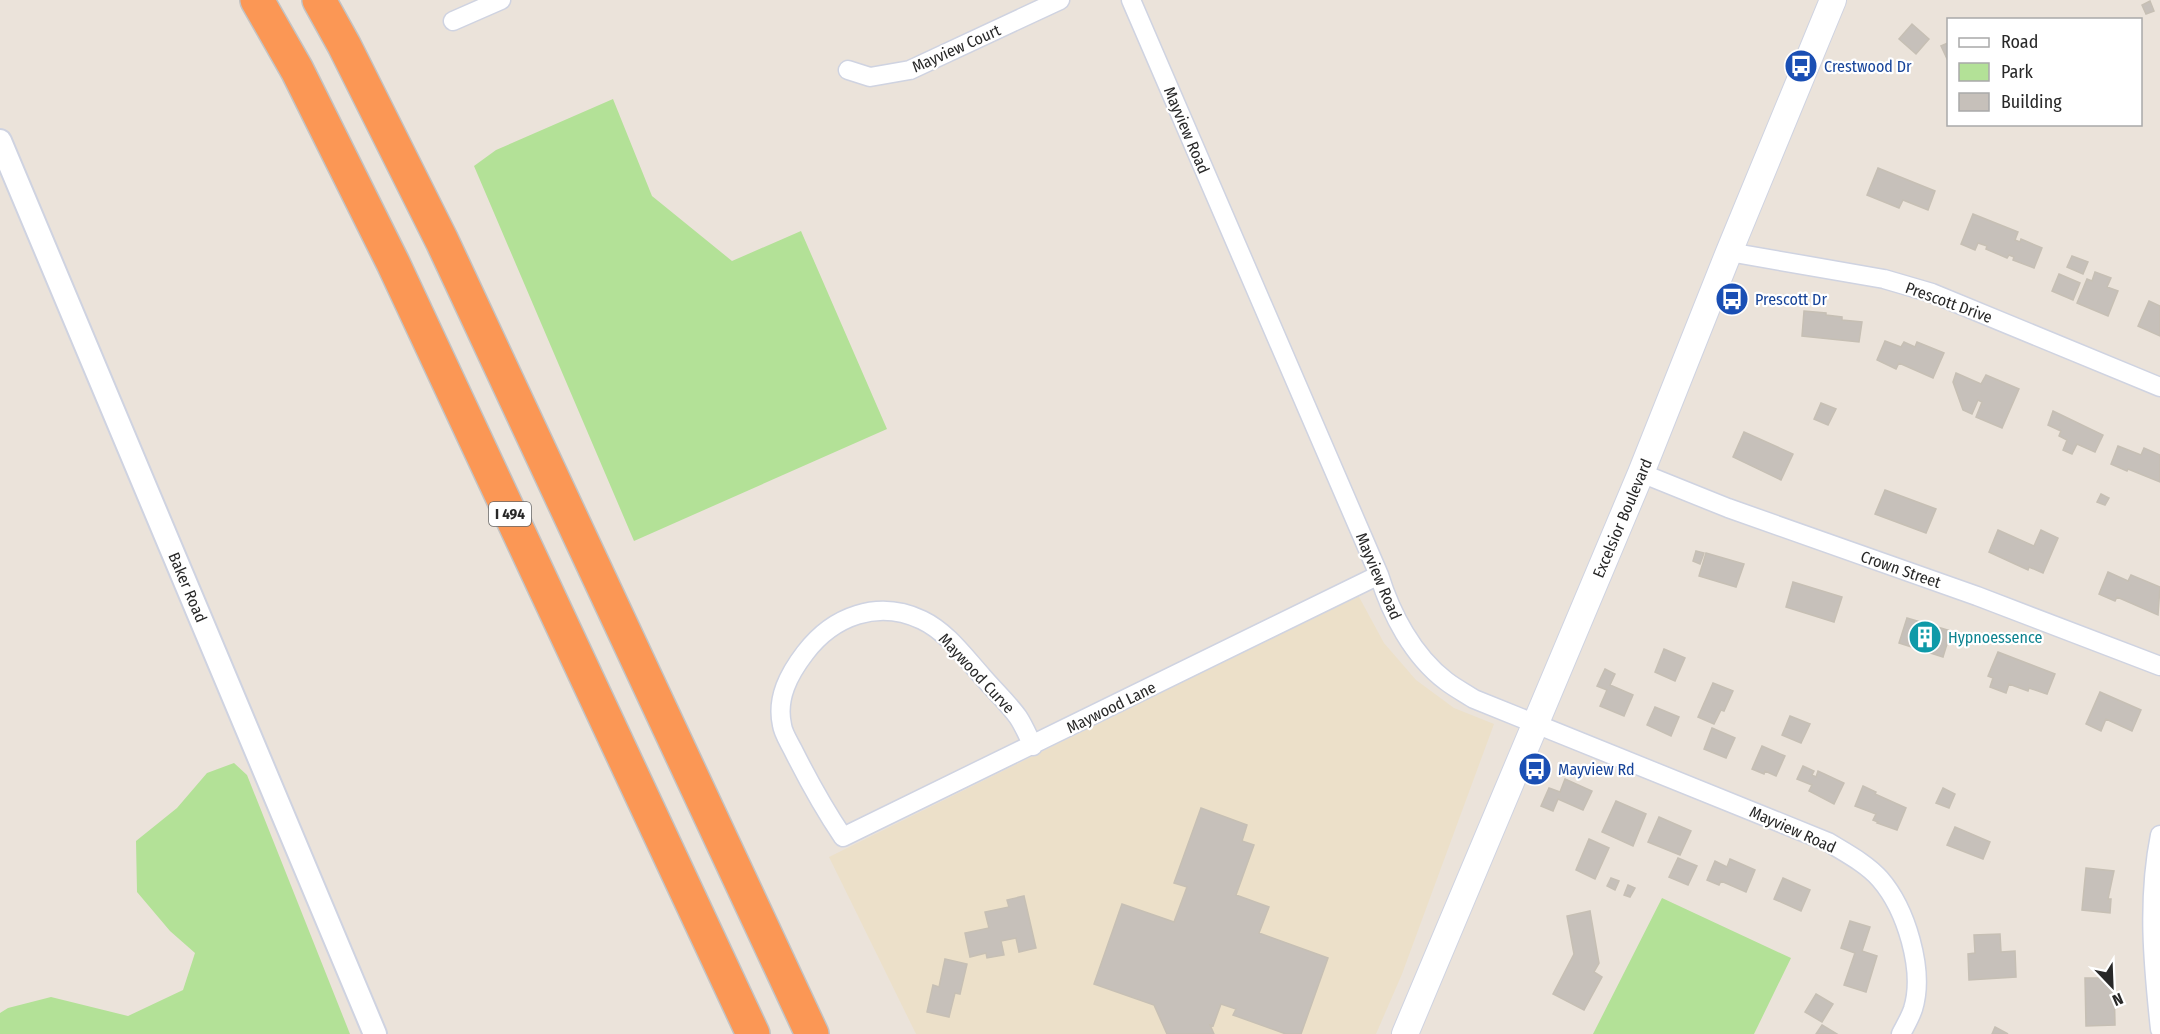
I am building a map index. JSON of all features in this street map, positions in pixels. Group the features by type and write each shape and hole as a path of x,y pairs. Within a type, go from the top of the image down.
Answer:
{"highway":[{"name":"I 494","path":"257,0 297,70 393,262 753,1034"},
{"path":"319,0 344,45 442,241 812,1034"}],"main road":[{"name":"Excelsior Boulevard","path":"1405,1034 1641,473 1833,0"}],"street":[{"path":"453,21 501,0"},
{"name":"Mayview Court","path":"848,70 870,77 910,70 1060,0"},
{"name":"Mayview Road","path":"1131,0 1379,575 1385,596 1400,626 1423,657 1445,681 1474,699 1828,842 1859,862 1879,878 1893,896 1904,920 1915,965 1917,988 1913,1009 1901,1034"},
{"name":"Baker Road","path":"0,141 375,1034"},
{"name":"Prescott Drive","path":"1729,252 1884,279 1932,293 2160,387"},
{"name":"Crown Street","path":"1641,473 1728,508 1977,596 2160,666"},
{"name":"Maywood Lane","path":"843,837 1379,575"},
{"name":"Maywood Curve","path":"843,837 827,814 782,726 780,707 784,689 806,652 823,633 840,621 858,613 879,612 900,614 921,620 929,625 953,642 1011,709 1033,746"},
{"path":"2160,835 2154,871 2152,911 2153,953 2160,1029"}],"shaded area":[{"path":"1358,595 1384,643 1416,680 1454,708 1494,724 1402,974 1376,1034 916,1034 829,857"}],"green space":[{"path":"613,99 652,196 732,261 801,231 887,429 634,541 474,166 496,150"},
{"path":"234,763 247,775 350,1034 0,1034 0,1013 8,1008 51,997 128,1016 183,990 195,953 170,931 137,892 136,841 177,808 207,773"},
{"path":"1662,898 1791,958 1754,1034 1593,1034"}],"building":[{"path":"2150,1 2154,11 2146,14 2142,5"},
{"path":"1912,24 1929,39 1916,54 1899,39"},
{"path":"1947,43 1947,59 1941,46"},
{"path":"1878,168 1935,191 1928,210 1903,200 1899,208 1867,195"},
{"path":"1973,214 2018,232 2015,240 2020,242 2021,239 2042,248 2034,268 2013,260 2014,257 2009,255 2007,258 1986,249 1987,246 1978,243 1975,250 1961,244"},
{"path":"2072,256 2088,262 2083,274 2067,267"},
{"path":"2095,272 2111,278 2107,287 2118,291 2108,316 2077,303 2087,279 2092,281"},
{"path":"2059,274 2080,283 2073,300 2052,291"},
{"path":"2149,301 2160,306 2160,336 2138,326"},
{"path":"1804,311 1826,313 1826,315 1842,317 1842,320 1862,322 1859,342 1802,336"},
{"path":"1885,341 1901,347 1904,342 1915,347 1917,342 1944,353 1933,378 1899,363 1896,369 1877,360"},
{"path":"1956,373 1981,384 1986,375 2019,389 2002,428 1976,417 1982,402 1978,400 1972,414 1963,410 1953,382"},
{"path":"1821,403 1836,409 1828,425 1814,419"},
{"path":"2053,411 2103,435 2095,452 2077,444 2072,454 2063,450 2067,440 2059,436 2061,431 2048,425"},
{"path":"1744,432 1793,454 1781,480 1733,457"},
{"path":"2118,446 2141,455 2144,448 2160,455 2160,482 2111,464"},
{"path":"1885,490 1936,509 1926,533 1875,514"},
{"path":"2101,494 2109,498 2105,505 2097,502"},
{"path":"1998,530 2034,546 2041,530 2058,538 2043,573 2029,567 2028,570 1989,552"},
{"path":"1696,551 1704,553 1700,564 1693,561"},
{"path":"1706,553 1744,564 1736,587 1699,576"},
{"path":"2108,572 2128,581 2131,575 2160,587 2158,615 2117,597 2115,601 2099,594"},
{"path":"1793,582 1842,597 1834,622 1786,607"},
{"name":"Hypnoessence","path":"1907,618 1951,631 1943,657 1899,643"},
{"path":"1664,649 1685,658 1675,681 1655,672"},
{"path":"1998,652 2055,674 2047,694 2029,688 2028,691 2009,684 2006,693 1990,687 1993,678 1988,676"},
{"path":"1605,669 1615,674 1610,685 1633,695 1624,716 1600,706 1607,690 1597,686"},
{"path":"1713,683 1733,691 1724,711 1721,710 1714,724 1698,717"},
{"path":"2100,692 2141,710 2132,731 2106,719 2101,731 2086,724"},
{"path":"1655,707 1679,717 1671,736 1647,725"},
{"path":"1790,716 1810,724 1801,743 1782,735"},
{"path":"1712,728 1735,738 1726,758 1704,749"},
{"path":"1762,746 1785,756 1776,776 1752,769"},
{"path":"1803,766 1814,771 1812,775 1816,777 1818,771 1844,783 1834,804 1809,791 1812,785 1797,779"},
{"path":"1565,779 1592,791 1583,810 1558,799 1553,811 1541,806 1549,788 1560,792"},
{"path":"1863,786 1906,808 1897,830 1877,823 1873,820 1876,814 1855,806"},
{"path":"1943,788 1955,794 1949,808 1936,803"},
{"path":"1616,801 1646,814 1633,846 1602,832"},
{"path":"1201,808 1247,825 1242,841 1254,845 1236,895 1269,907 1259,933 1328,958 1301,1034 1286,1034 1233,1015 1236,1009 1221,1004 1213,1026 1210,1025 1214,1034 1167,1034 1154,1005 1094,984 1122,904 1174,922 1187,887 1174,883"},
{"path":"1659,817 1691,831 1680,855 1648,842"},
{"path":"1955,827 1990,842 1983,859 1947,845"},
{"path":"1589,839 1609,848 1595,879 1576,870"},
{"path":"1678,858 1697,866 1688,885 1669,877"},
{"path":"1730,859 1755,870 1746,892 1721,881 1719,885 1707,880 1715,861 1727,867"},
{"path":"2086,868 2114,871 2108,899 2111,899 2110,913 2082,910"},
{"path":"1611,878 1619,881 1615,890 1607,886"},
{"path":"1783,878 1810,890 1801,911 1774,899"},
{"path":"1628,885 1635,888 1630,897 1624,895"},
{"path":"1024,896 1036,948 1019,952 1016,938 1001,941 1004,955 987,958 986,953 970,957 965,933 989,928 985,912 1009,907 1007,900"},
{"path":"1590,911 1599,963 1594,972 1602,977 1584,1010 1553,994 1574,954 1567,916"},
{"path":"1850,921 1870,927 1862,951 1877,956 1866,992 1844,985 1855,953 1841,948"},
{"path":"2000,934 2001,952 2015,951 2016,977 1969,980 1968,954 1975,953 1974,935"},
{"path":"945,959 967,964 960,994 955,993 949,1017 927,1012 933,985 939,987"},
{"path":"2085,978 2114,978 2115,1025 2086,1026"},
{"path":"1816,994 1833,1004 1822,1022 1805,1012"},
{"path":"1822,1025 1837,1034 1816,1034"},
{"path":"1995,1027 2008,1034 1992,1034"}],"place":[{"name":"Crestwood Dr","path":"1801,66"},
{"name":"Prescott Dr","path":"1732,299"},
{"name":"Hypnoessence","path":"1925,637"},
{"name":"Mayview Rd","path":"1535,769"}]}
